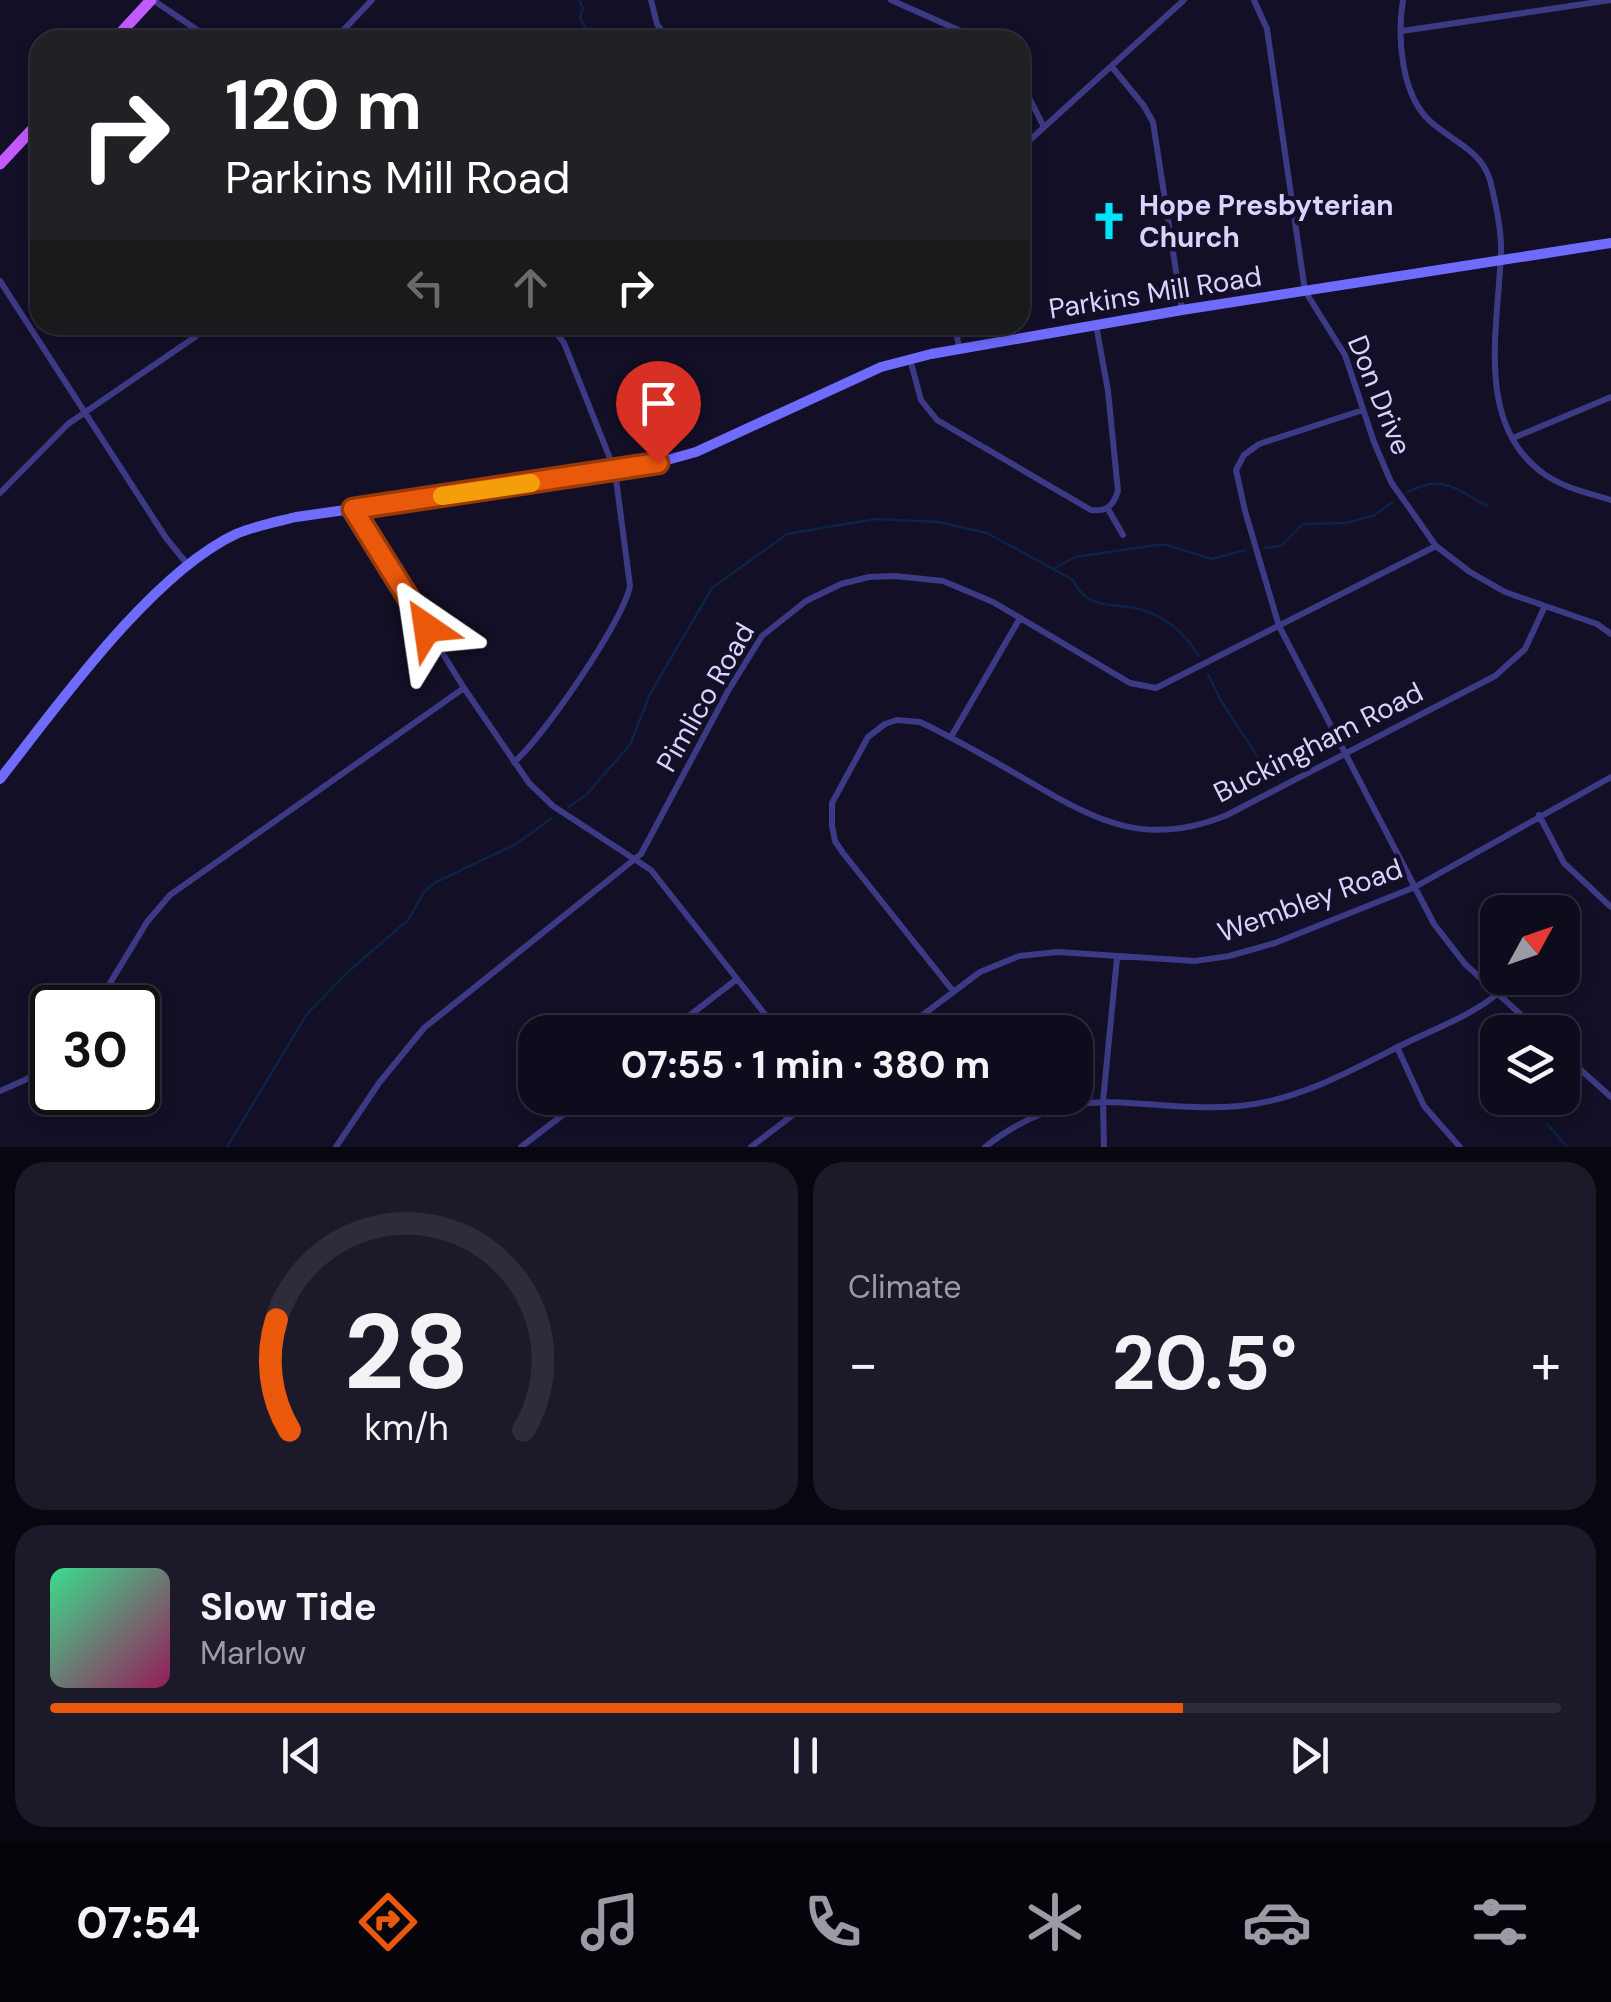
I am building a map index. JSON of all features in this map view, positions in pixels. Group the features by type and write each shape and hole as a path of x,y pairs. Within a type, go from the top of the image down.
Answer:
{"main road":[{"path":"124,30 152,0"},
{"path":"0,164 30,131"}],"street":[{"path":"152,0 197,30"},
{"path":"344,30 372,0"},
{"path":"651,0 661,30"},
{"path":"891,0 958,30"},
{"path":"1030,140 1184,0"},
{"name":"Don Drive","path":"1254,0 1266,29 1306,290 1345,354 1391,482 1436,546 1486,583 1544,608 1597,624 1611,634"},
{"path":"1404,0 1402,31 1414,100 1428,120 1472,151 1489,177 1501,246 1494,358 1502,410 1513,438 1541,472 1611,500"},
{"path":"1402,31 1611,0"},
{"path":"1112,67 1153,122 1182,310"},
{"path":"1030,100 1044,128"},
{"name":"Parkins Mill Road","path":"0,779 70,687 188,566 226,540 256,527 638,468 696,452 848,381 910,359 1182,310 1611,242"},
{"path":"0,281 30,327"},
{"path":"910,359 921,400 937,420 1091,510 1108,509 1118,491 1116,458 1096,326"},
{"path":"35,335 188,566"},
{"path":"0,493 50,439 197,335"},
{"path":"514,762 532,746 626,604 630,576 615,470 558,335"},
{"path":"957,335 959,349"},
{"path":"1513,438 1611,397"},
{"path":"1363,410 1259,444 1239,461 1237,482 1280,626 1434,924 1449,946 1480,976"},
{"path":"353,509 514,762 553,806 651,870 766,1015"},
{"path":"1108,509 1123,535"},
{"name":"Pimlico Road","path":"336,1147 379,1083 424,1028 636,860 755,647 770,627 792,610 841,584 894,576 944,581 970,590 1130,683 1147,688 1169,684 1436,546"},
{"name":"Buckingham Road","path":"952,992 835,841 832,803 862,745 876,729 897,720 909,720 951,737 1078,810 1110,824 1162,831 1207,824 1510,666 1525,649 1544,608"},
{"path":"951,737 1020,618"},
{"path":"109,985 147,922 170,895 464,688"},
{"name":"Wembley Road","path":"922,1015 980,972 1019,956 1058,952 1194,961 1247,952 1415,887 1611,777"},
{"path":"1539,815 1564,863 1611,907"},
{"path":"1104,1147 1103,1100 1116,958"},
{"path":"690,1015 737,978"},
{"path":"986,1147 1036,1114 1076,1103 1103,1100 1192,1107 1254,1104 1300,1094 1496,995"},
{"path":"1499,995 1521,1015"},
{"path":"1397,1048 1424,1106 1460,1147"},
{"path":"1580,1069 1611,1097"},
{"path":"0,1091 30,1077"},
{"path":"521,1147 562,1115"},
{"path":"751,1147 793,1115"}],"waterway":[{"path":"579,0 583,8 580,18 587,30"},
{"path":"1406,493 1440,484 1488,506"},
{"path":"1264,548 1281,546 1303,524 1346,523 1375,515 1393,502"},
{"path":"569,807 585,796 630,745 650,694 712,588 787,534 875,519 938,522 987,533 1073,580 1094,601 1160,617 1182,634 1199,656"},
{"path":"1055,568 1075,557 1156,545 1212,559 1246,550"},
{"path":"1208,674 1265,768"},
{"path":"227,1147 307,1014 408,920 424,892 434,883 516,844 552,818"},
{"path":"1547,1124 1567,1147"}],"slow traffic":[{"path":"442,496 531,483"}],"place":[{"name":"Hope Presbyterian Church","path":"1109,221"}],"route":[{"path":"427,628 353,509 658,463"}]}
